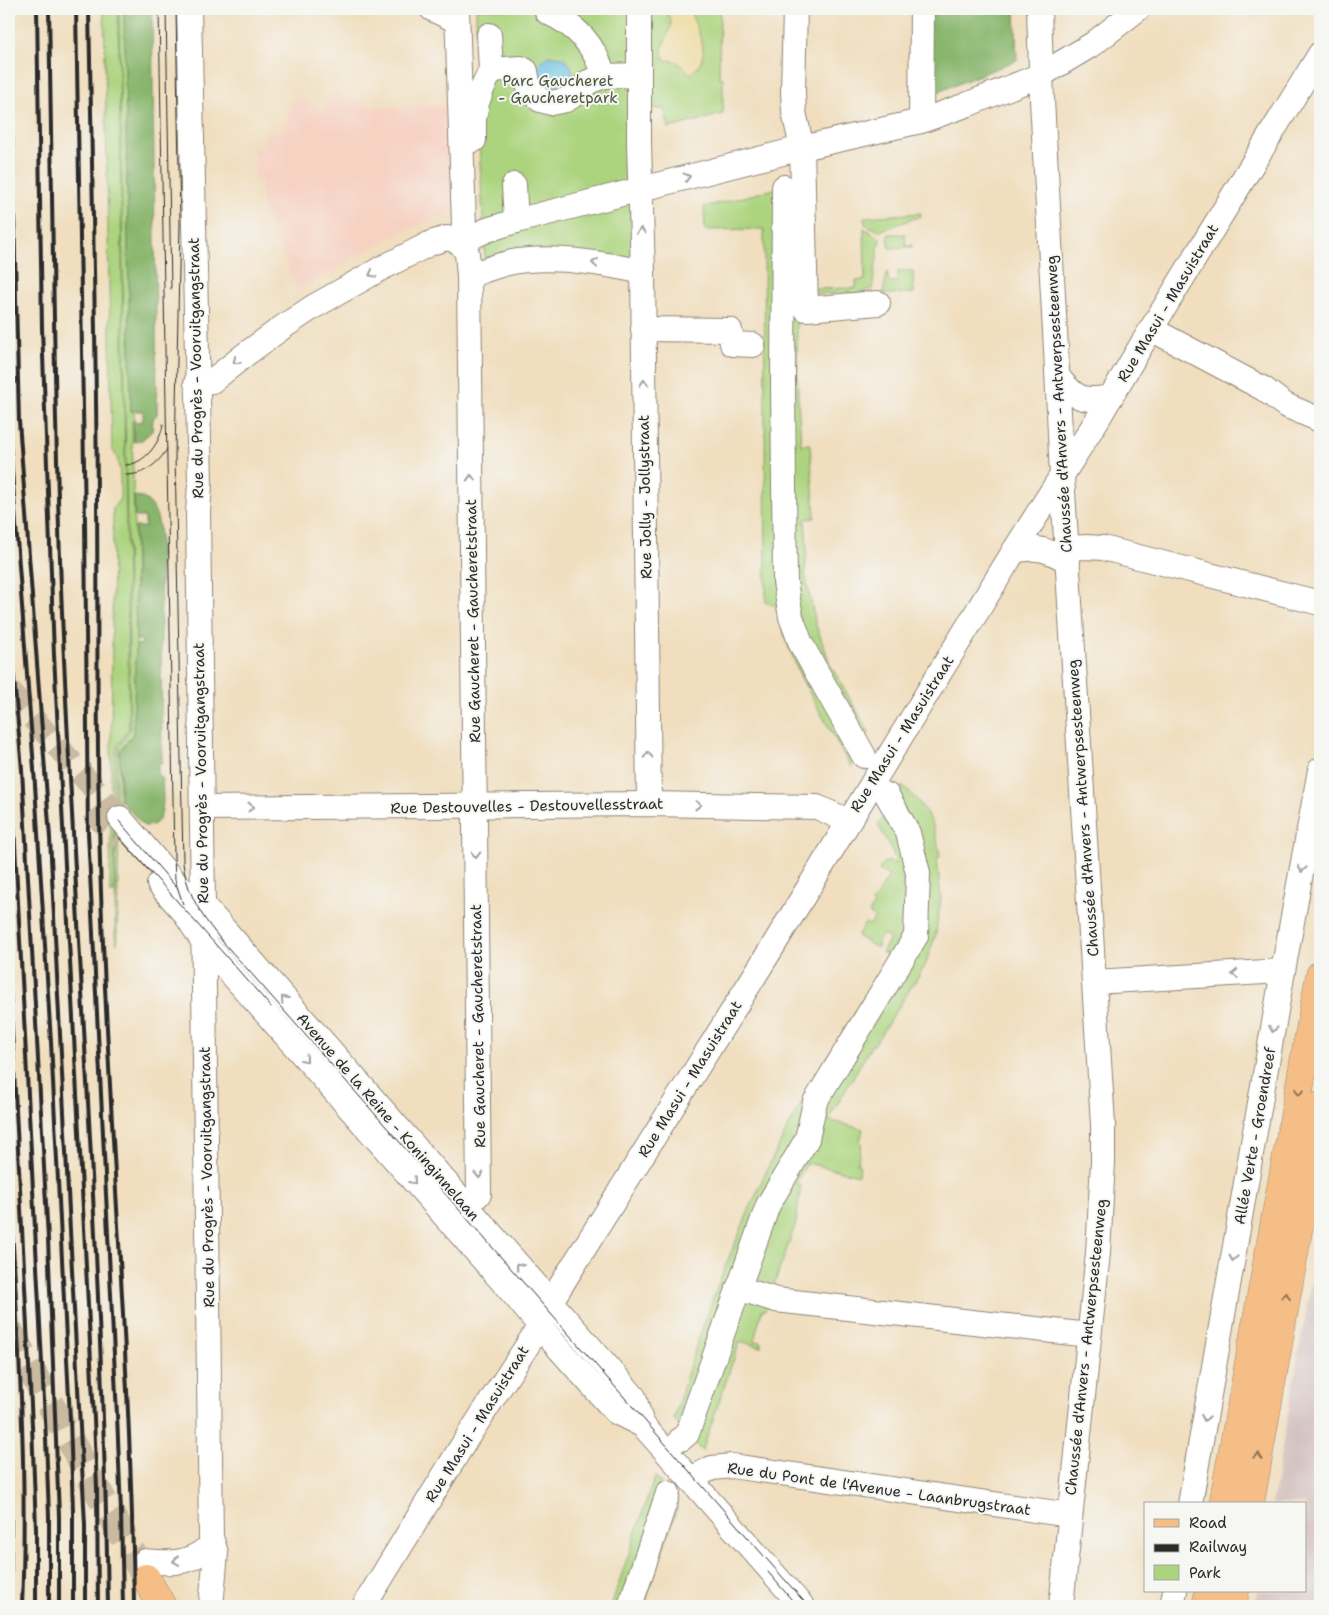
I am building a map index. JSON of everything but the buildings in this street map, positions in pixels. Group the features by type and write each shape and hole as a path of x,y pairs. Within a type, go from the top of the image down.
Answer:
{"main road":[{"path":"1223,1502 1320,975"},
{"path":"1250,1502 1320,1106"},
{"path":"146,1570 162,1606"},
{"path":"1206,1606 1209,1592"},
{"path":"1232,1606 1234,1592"}],"street":[{"name":"Rue du Progrès - Vooruitgangstraat","path":"189,9 196,383 200,484 198,512 204,943 208,1543 197,1606"},
{"path":"432,9 457,15"},
{"name":"Rue Jolly - Jollystraat","path":"639,9 649,804"},
{"path":"795,9 793,91 794,112 802,148 806,309 878,303"},
{"path":"921,121 922,9"},
{"name":"Chaussée d'Anvers - Antwerpsesteenweg","path":"1039,9 1062,476 1103,1124 1098,1253 1061,1606"},
{"path":"196,383 212,381 246,354 313,307 431,243 447,238 468,238 516,221 802,148 921,121 1041,75 1093,44 1138,9"},
{"path":"547,12 579,32 600,61 604,76"},
{"name":"Rue Gaucheret - Gaucheretstraat","path":"449,1222 480,1194 469,276 468,238 464,226 457,15"},
{"path":"468,238 474,118 482,88 491,70 490,35"},
{"name":"Rue Masui - Masuistraat","path":"364,1606 770,951 1320,54"},
{"path":"491,70 521,68 526,71 529,88 540,100 551,103 566,100 579,92 588,82 604,76 639,75"},
{"path":"514,185 516,221"},
{"path":"784,187 784,582 791,617 801,644 864,756"},
{"path":"469,276 494,267 528,260 570,260 606,264 643,272"},
{"path":"1151,329 1264,389 1285,405 1320,420"},
{"path":"644,330 730,330 732,344 753,345"},
{"path":"1058,376 1072,393 1083,399 1096,400 1111,397"},
{"path":"1014,551 1032,548 1067,555 1087,547 1103,548 1320,603"},
{"name":"Allée Verte - Groendreef","path":"1190,1502 1320,770"},
{"path":"681,1439 688,1434 768,1205 807,1139 815,1102 916,936 918,873 913,848 908,834 887,795"},
{"name":"Rue Destouvelles - Destouvellesstraat","path":"202,808 649,804 817,807 848,821"},
{"name":"Avenue de la Reine - Koninginnelaan","path":"545,1314 449,1222 204,943 119,830 178,886 203,905 467,1206 616,1412 642,1425 796,1601 811,1606"},
{"path":"1094,982 1283,971"},
{"path":"738,1288 769,1299 1089,1335"},
{"name":"Rue du Pont de l'Avenue - Laanbrugstraat","path":"690,1480 712,1468 732,1466 1070,1515"},
{"path":"630,1606 668,1493"},
{"name":"Rue du Progrès - Vooruitgangstraat","path":"208,1543 216,1554 211,1606"},
{"path":"146,1570 176,1563 200,1554 208,1543"},
{"path":"1172,1606 1175,1592"}],"shaded area":[{"path":"335,91 368,107 450,106 452,211 371,248 298,291 264,210 262,210 261,180 254,180 253,148 263,147 263,139 267,129 280,133 294,100 301,98 322,111"},
{"path":"1320,1232 1320,1606 1254,1606 1257,1592 1306,1592 1306,1502 1272,1502"}],"green space":[{"path":"104,9 118,9 129,728 117,747 114,767 114,893 110,893 113,508 120,499 120,480 119,466 112,450"},
{"path":"119,9 124,9 131,411 134,412 134,420 132,421 136,645 133,734 120,751 117,944 115,936 116,768 119,747 130,729"},
{"path":"124,9 152,9 157,414 153,419 152,431 142,440 134,442 133,422 143,421 143,411 131,411"},
{"name":"Parc Gaucheret - Gaucheretpark","path":"476,9 720,9 719,77 723,78 723,114 669,128 664,109 637,108 638,262 485,260 477,103"},
{"path":"929,9 1015,9 1017,60 928,96"},
{"path":"794,184 798,398 801,445 810,444 815,518 805,519 807,546 805,574 816,625 831,666 869,732 851,767 802,680 786,640 777,606 766,603 764,229 705,230 704,207"},
{"path":"921,213 921,216 879,231 865,224 865,217"},
{"path":"864,228 880,238 872,289 857,293 817,294 814,289 856,288 856,281 865,280"},
{"path":"888,234 905,234 906,245 912,245 912,247 889,248"},
{"path":"898,271 913,271 914,293 883,294 887,272 889,282 897,282"},
{"path":"134,496 147,500 151,505 157,517 160,537 162,763 158,763 158,777 162,777 163,800 161,816 152,825 144,826 121,801 120,751 133,734 136,645 142,644 142,640 136,640 135,527 145,527 145,517 135,517"},
{"path":"902,786 911,793 924,809 936,835 940,857 937,858 941,899 936,934 925,966 874,1045 872,1045 828,1120 863,1129 857,1164 860,1166 858,1175 807,1163 796,1184 801,1185 796,1223 765,1310 762,1310 754,1341 761,1342 761,1347 740,1341 702,1451 674,1419 688,1371 713,1299 770,1162 830,1054 891,957 882,952 890,939 883,934 877,944 879,945 877,948 857,936 865,923 870,925 875,918 869,913 874,904 872,903 889,876 879,870 884,862 888,861 896,864 892,850 878,825"},
{"path":"655,1476 678,1505 644,1606 611,1606"}],"sand":[{"path":"665,9 689,9 697,28 702,43 703,56 699,66 690,74 679,63 664,60 662,49 671,26 671,20"}],"water":[{"path":"549,56 565,59 572,70 573,78 571,82 567,88 559,93 540,88 535,70 543,59"}],"tunnel":[{"path":"9,691 120,818"},
{"path":"92,810 119,841"},
{"path":"9,1330 146,1578"}],"tram line":[{"path":"159,9 174,857 175,880 183,904"},
{"path":"166,9 171,289"},
{"path":"176,9 180,223 175,453 183,863 193,897 211,927 222,940 808,1606"},
{"path":"126,465 140,461 151,451 159,438 163,424"},
{"path":"126,475 139,473 150,468 167,449"},
{"path":"119,821 176,887"},
{"path":"119,838 271,1007"},
{"path":"768,1572 797,1606"}],"railway":[{"path":"9,9 19,421 50,838 85,1525 85,1606"},
{"path":"37,9 42,328 54,655 94,1419 97,1488 98,1606"},
{"path":"49,9 58,497 64,659 96,1251 108,1606"},
{"path":"76,9 85,522 88,833 117,1415 123,1606"},
{"path":"89,9 96,376 99,843 109,1070 129,1428 134,1606"},
{"path":"9,430 34,769 51,1042 70,1418 73,1606"},
{"path":"9,621 22,770 48,1239 59,1516 59,1606"},
{"path":"9,730 46,1439 49,1516 49,1606"},
{"path":"9,972 32,1425 36,1529 36,1606"},
{"path":"9,1177 23,1445 22,1606"},
{"path":"9,1435 11,1520 10,1606"}]}
